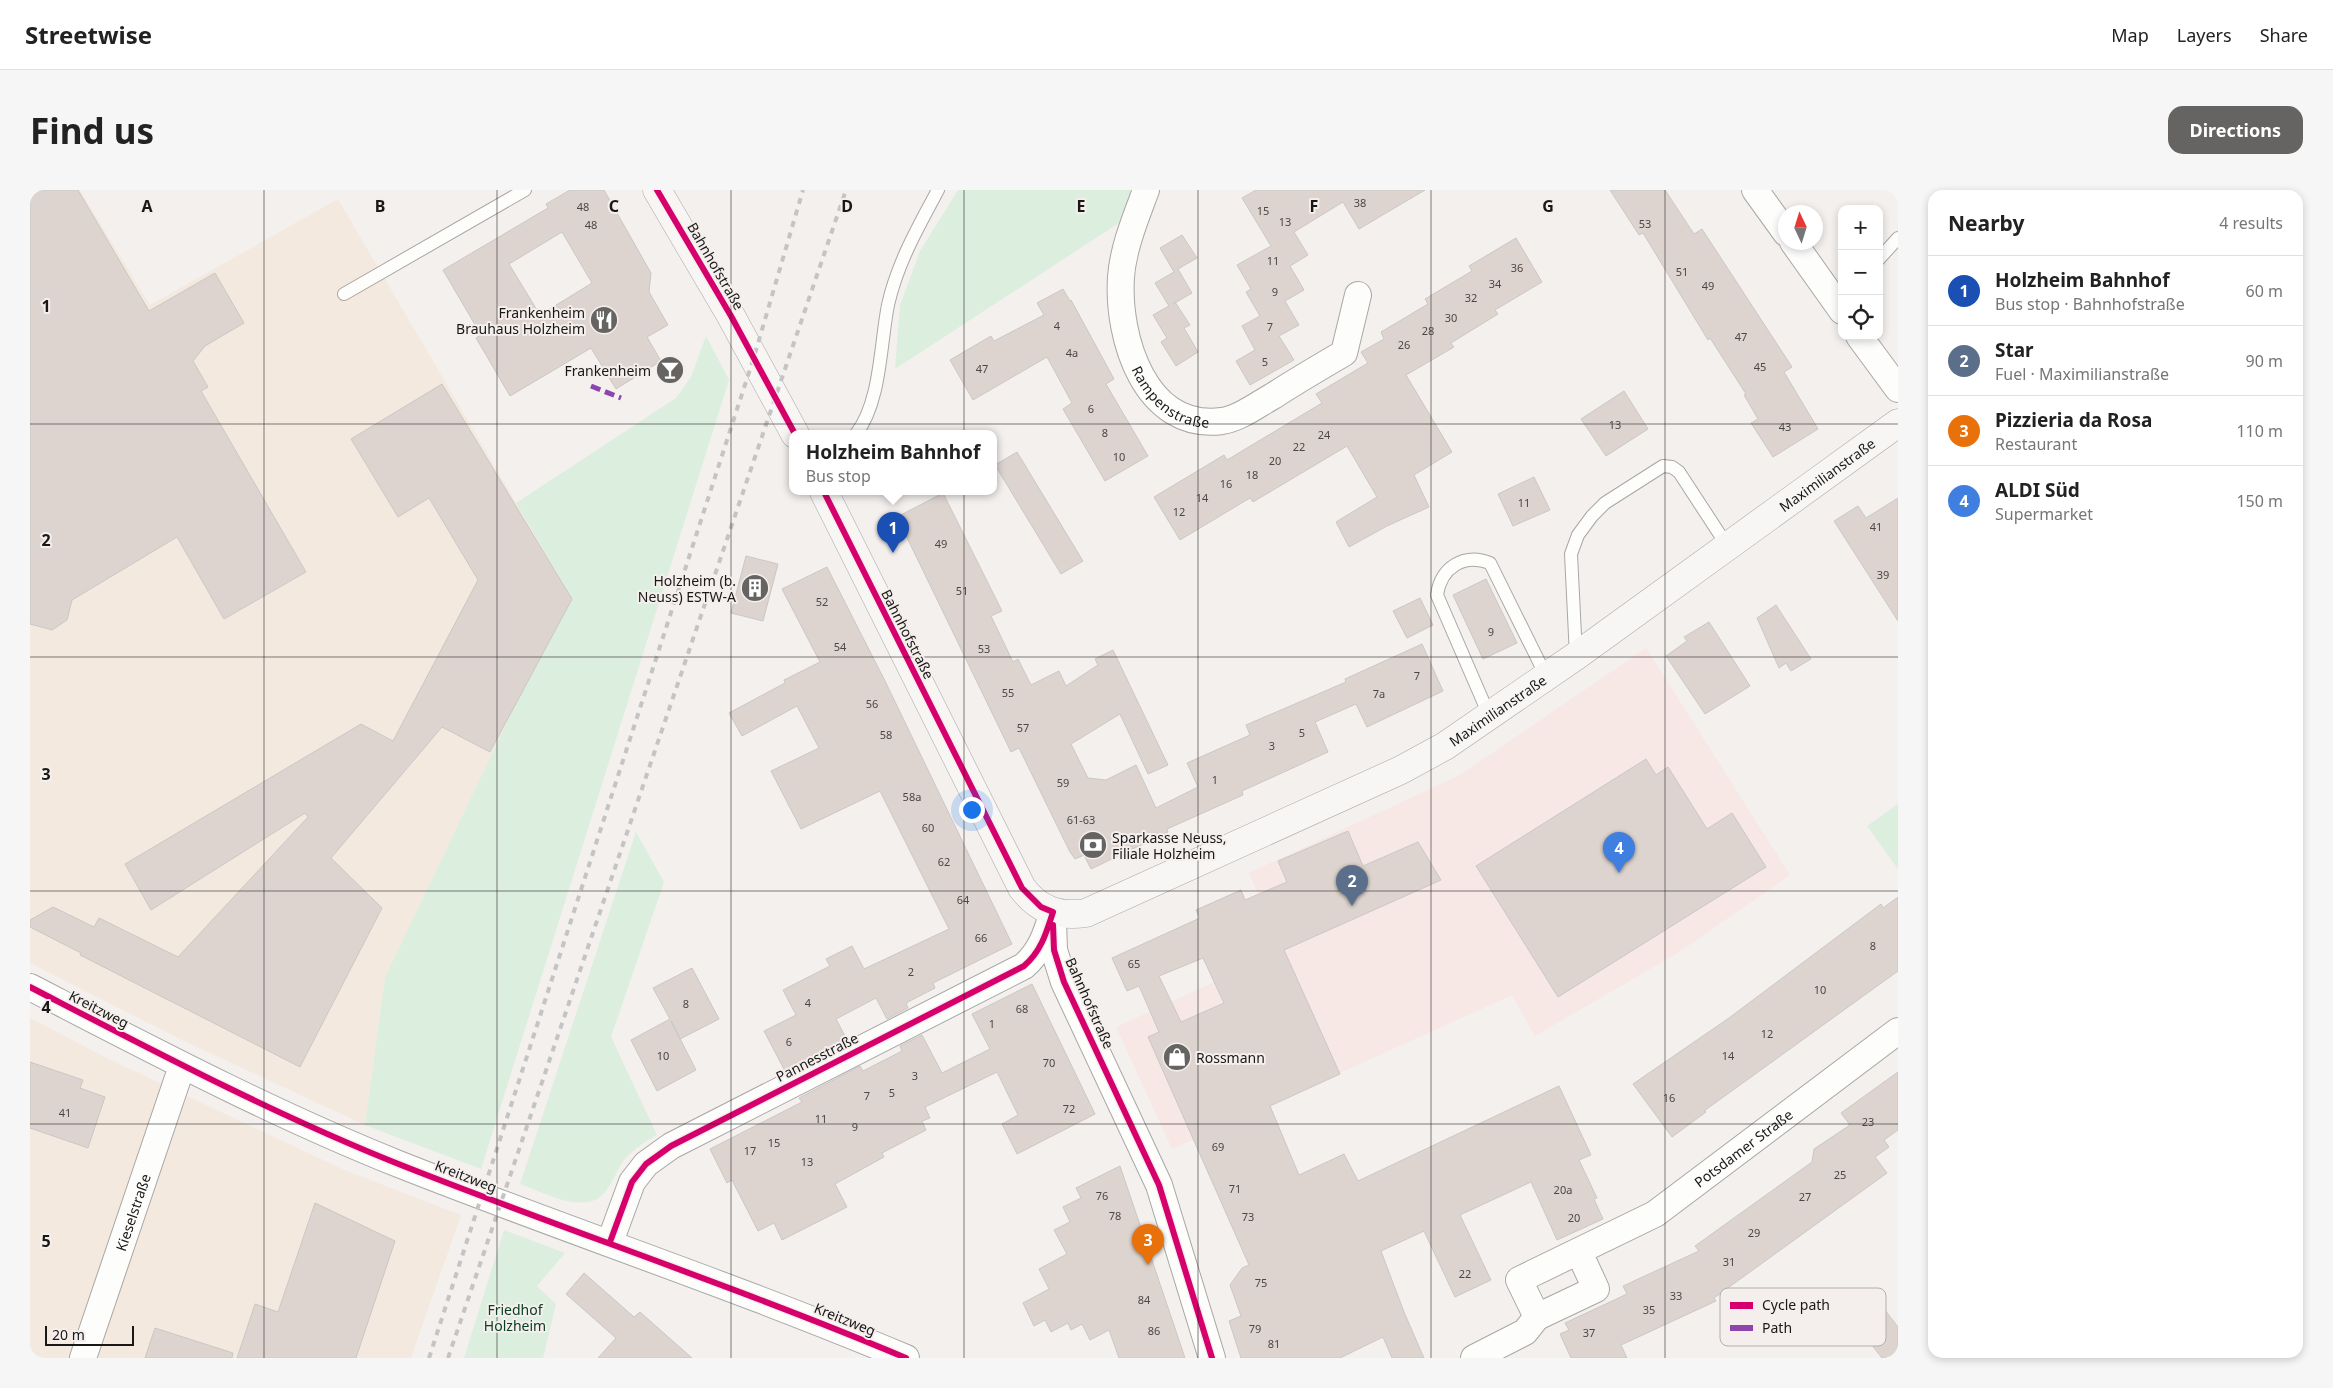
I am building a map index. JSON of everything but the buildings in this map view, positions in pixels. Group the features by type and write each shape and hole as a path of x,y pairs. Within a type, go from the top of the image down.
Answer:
{"main road":[{"name":"Bahnhofstraße","path":"657,190 731,316 793,430"},
{"name":"Maximilianstraße","path":"1053,912 1070,915 1086,913 1401,770 1445,746 1576,656 1898,423"},
{"name":"Bahnhofstraße","path":"826,495 1022,888 1036,903 1053,912"}],"street":[{"name":"Rampenstraße","path":"1146,190 1133,224 1121,275 1120,305 1124,332 1133,360 1146,383 1162,404 1179,416 1202,422 1224,421 1244,413 1344,353 1358,295"},
{"path":"1755,190 1778,222"},
{"path":"1799,250 1838,302"},
{"path":"1862,340 1898,389"},
{"name":"Pannesstraße","path":"610,1242 632,1182 646,1164 671,1146 1024,966 1035,956 1041,947 1053,912"},
{"name":"Bahnhofstraße","path":"1053,912 1053,943 1058,966 1159,1185 1212,1358"},
{"name":"Kreitzweg","path":"30,987 182,1066 400,1164 610,1242 871,1351 906,1358"},
{"name":"Potsdamer Straße","path":"1537,1317 1519,1280 1655,1214 1898,1031"},
{"name":"Kieselstraße","path":"82,1358 182,1066"},
{"path":"1474,1358 1525,1332 1537,1317 1596,1289 1579,1252"}],"lane":[{"path":"344,294 525,190"},
{"path":"858,430 870,403 888,304 907,247 938,190"},
{"path":"1883,255 1898,238"},
{"path":"1576,656 1571,554 1578,536 1592,516 1605,503 1663,466 1672,466 1678,472 1728,547"},
{"path":"1489,716 1437,595 1439,584 1445,572 1466,560 1479,559 1490,563 1546,676"}],"shaded area":[{"path":"37,190 80,190 150,305 338,199 569,593 385,977 365,1125 186,1042 30,963 30,194"},
{"path":"1646,648 1790,875 1679,952 1535,1036 1512,995 1172,1149 1116,1027 1282,951 1249,873 1460,775"},
{"path":"30,1018 107,1058 342,1169 461,1215 411,1358 30,1358"}],"green space":[{"path":"958,190 1131,190 1119,223 895,369 900,305 920,251"},
{"path":"706,336 729,380 481,1169 365,1125 385,977 569,593 516,503 676,398 691,377"},
{"path":"1898,804 1898,869 1867,826"},
{"path":"636,832 664,882 611,1037 657,1135 641,1145 626,1158 601,1196 587,1202 570,1201 552,1197 520,1184"},
{"name":"Friedhof Holzheim","path":"504,1230 565,1253 537,1286 556,1304 543,1358 464,1358"}],"railway":[{"path":"429,1358 754,357 803,190"},
{"path":"448,1358 846,190"}],"marked path":[{"path":"591,386 621,398"}],"cycle path":[{"path":"657,190 731,316 793,430"},
{"path":"826,495 1022,888 1041,907 1053,912"},
{"path":"610,1242 632,1182 646,1164 671,1146 1024,966 1039,948 1053,912"},
{"path":"1053,925 1054,950 1064,982 1159,1185 1212,1358"},
{"path":"30,987 213,1081 353,1145 464,1189 781,1308 906,1358"}],"place":[{"name":"Frankenheim Brauhaus Holzheim","path":"604,320"},
{"name":"Frankenheim","path":"670,370"},
{"name":"Holzheim Bahnhof","path":"893,553"},
{"name":"Holzheim (b. Neuss) ESTW-A","path":"755,588"},
{"name":"Sparkasse Neuss, Filiale Holzheim","path":"1093,845"},
{"name":"ALDI Süd","path":"1619,873"},
{"name":"Star","path":"1352,906"},
{"name":"Rossmann","path":"1177,1057"},
{"name":"Pizzieria da Rosa","path":"1148,1265"}]}
